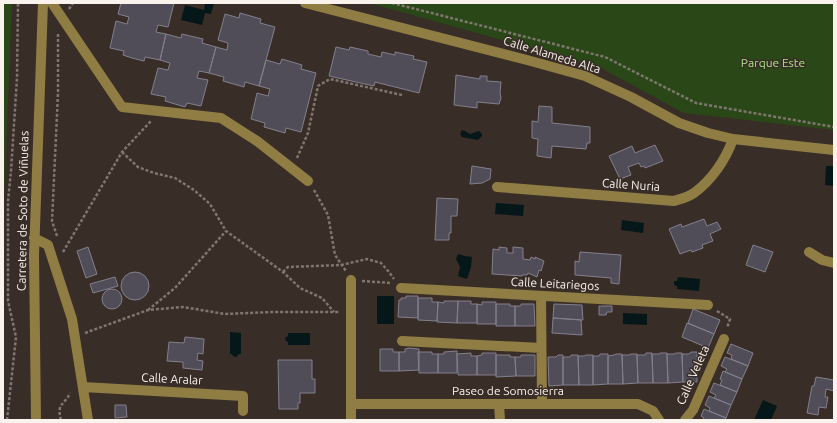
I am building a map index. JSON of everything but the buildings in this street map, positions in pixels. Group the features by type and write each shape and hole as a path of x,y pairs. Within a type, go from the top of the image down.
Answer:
{"street":[{"name":"Carretera de Soto de Viñuelas","path":"36,420 34,238 43,3"},
{"path":"52,3 122,107 221,118 257,141 308,181"},
{"name":"Calle Alameda Alta","path":"305,3 585,76 631,97 679,123 708,133 733,139 834,150"},
{"name":"Calle Nuria","path":"497,188 674,201 693,194 707,182 720,165 733,139"},
{"path":"34,238 48,245 72,319 88,420"},
{"path":"808,252 822,260 834,263"},
{"path":"351,420 352,280"},
{"name":"Calle Leitariegos","path":"399,286 541,296 708,305"},
{"path":"541,296 542,404"},
{"name":"Calle Veleta","path":"685,420 693,410 724,339"},
{"path":"402,341 541,348"},
{"name":"Calle Aralar","path":"83,387 243,396 243,411"},
{"name":"Paseo de Somosierra","path":"351,404 638,404 653,411 659,420"},
{"path":"499,404 500,420"}],"path":[{"path":"7,420 16,337 8,301 8,201 17,78 18,3"},
{"path":"58,240 52,221 58,93 58,35 63,19 73,3"},
{"path":"392,3 605,57 696,103 834,127"},
{"path":"292,167 308,133 318,86 330,79 402,95"},
{"path":"60,246 62,253 122,152 161,112"},
{"path":"122,152 138,167 175,178 194,190 210,204 226,232 283,272 300,288 322,298 334,312"},
{"path":"308,181 328,215 335,255 352,280"},
{"path":"148,310 175,288 226,232"},
{"path":"283,272 288,268 341,265 367,259 381,263 399,286"},
{"path":"368,281 385,283"},
{"path":"75,336 148,310 183,307 225,314 272,312 351,312"},
{"path":"61,420 59,415 60,405 70,395 71,390"}],"green space":[{"path":"3,3 12,3 3,222"},
{"name":"Parque Este","path":"369,3 834,3 834,130 684,113 599,67"}],"shaded area":[{"path":"205,3 214,3 211,14 205,13 202,25 181,20 185,5 204,10"},
{"path":"462,130 470,134 479,131 482,136 478,140 462,137 460,134"},
{"path":"826,166 834,166 834,186 825,185"},
{"path":"496,203 524,205 523,216 495,214"},
{"path":"622,220 644,223 643,233 621,230"},
{"path":"458,254 472,257 471,267 467,279 458,276 460,267 456,259"},
{"path":"678,277 700,279 699,291 677,289 677,286 674,285 674,281 677,281"},
{"path":"377,296 394,296 394,324 377,324"},
{"path":"623,313 647,314 647,325 623,324"},
{"path":"230,332 241,333 241,354 236,357 230,354"},
{"path":"288,333 310,333 310,345 288,345 285,338 288,336"},
{"path":"763,400 777,406 771,420 754,420"}]}
